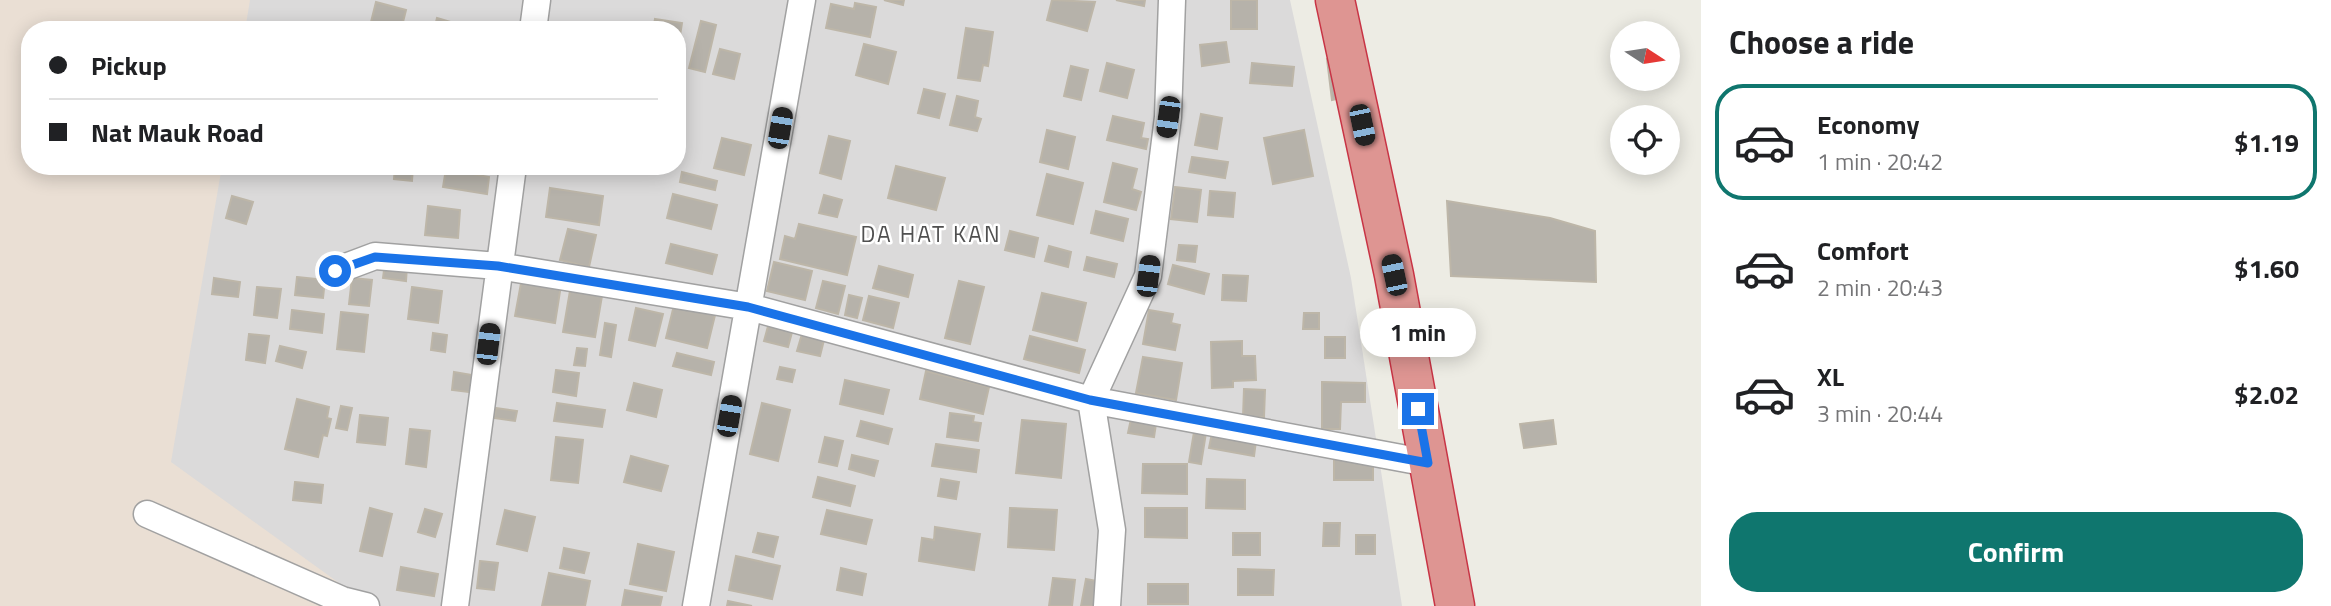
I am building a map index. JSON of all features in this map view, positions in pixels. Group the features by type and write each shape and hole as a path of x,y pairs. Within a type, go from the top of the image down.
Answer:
{"highway":[{"path":"1335,0 1391,262 1455,606"}],"street":[{"path":"534,21 537,0"},
{"path":"696,606 802,0"},
{"path":"1107,606 1112,530 1090,400 1148,276 1168,117 1172,0"},
{"path":"455,606 512,175"},
{"path":"335,271 375,257 498,266 748,307 1090,400 1428,463"},
{"path":"147,514 342,600 366,606"}],"shaded area":[{"path":"0,0 250,0 246,21 21,21 21,175 220,175 171,462 371,606 0,606"},
{"path":"247,0 1290,0 1351,278 1402,606 312,606 119,537 205,175 686,175 686,21 242,21"}],"building":[{"path":"884,0 904,0 903,5"},
{"path":"1052,0 1095,2 1087,31 1047,20"},
{"path":"1116,0 1145,0 1144,6"},
{"path":"1231,0 1257,0 1257,29 1231,29"},
{"path":"376,2 406,10 403,21 371,21"},
{"path":"855,3 876,7 870,37 826,28 831,4 854,9"},
{"path":"701,21 716,25 705,72 689,68"},
{"path":"966,28 993,32 988,66 983,65 980,81 958,78"},
{"path":"1226,42 1229,62 1202,66 1200,45"},
{"path":"864,44 896,52 888,84 856,75"},
{"path":"720,49 740,54 734,79 713,74"},
{"path":"1336,57 1341,98 1332,100 1327,59"},
{"path":"1107,63 1134,70 1127,98 1100,91"},
{"path":"1252,63 1294,67 1292,86 1250,83"},
{"path":"1071,66 1088,70 1081,100 1064,96"},
{"path":"924,89 945,94 939,118 918,113"},
{"path":"957,96 978,101 975,117 981,119 977,131 950,125"},
{"path":"1201,114 1222,118 1217,149 1195,145"},
{"path":"1113,116 1144,123 1141,138 1148,139 1146,149 1107,140"},
{"path":"1047,130 1075,137 1068,169 1040,162"},
{"path":"1304,130 1313,176 1273,184 1264,138"},
{"path":"829,136 850,141 841,179 820,173"},
{"path":"722,138 751,145 744,175 714,168"},
{"path":"1192,157 1228,162 1225,178 1189,172"},
{"path":"1113,163 1137,169 1132,189 1141,192 1136,210 1104,202"},
{"path":"896,166 945,178 936,210 888,198"},
{"path":"686,173 717,181 715,190 680,182 681,175"},
{"path":"1047,174 1083,183 1073,224 1037,215"},
{"path":"394,175 412,175 412,181 394,179"},
{"path":"445,175 489,177 487,194 443,187"},
{"path":"1175,187 1201,190 1197,222 1171,219"},
{"path":"550,188 603,196 599,225 546,217"},
{"path":"1210,191 1235,193 1233,217 1208,215"},
{"path":"673,194 717,205 711,229 667,218"},
{"path":"824,195 842,200 837,217 819,213"},
{"path":"232,196 253,202 246,224 226,218"},
{"path":"1447,201 1550,218 1595,231 1596,282 1451,276"},
{"path":"428,206 460,210 458,238 425,235"},
{"path":"1096,211 1128,219 1123,241 1091,233"},
{"path":"799,224 856,237 847,275 780,259 785,236 795,239"},
{"path":"568,229 596,235 589,267 560,260"},
{"path":"1010,231 1038,238 1034,257 1005,250"},
{"path":"671,244 717,255 712,274 666,263"},
{"path":"1179,245 1197,246 1195,262 1177,260"},
{"path":"1049,246 1071,252 1068,267 1045,261"},
{"path":"1087,257 1117,264 1114,277 1084,270"},
{"path":"774,262 812,271 805,300 767,291"},
{"path":"385,263 407,266 406,281 383,278"},
{"path":"1173,265 1209,274 1204,294 1168,284"},
{"path":"879,266 913,275 908,297 873,288"},
{"path":"1223,275 1248,276 1246,301 1222,300"},
{"path":"297,277 325,280 323,298 295,295"},
{"path":"214,278 240,282 238,297 212,294"},
{"path":"352,278 372,280 369,306 349,304"},
{"path":"522,278 561,285 555,323 515,316"},
{"path":"823,281 845,286 838,314 816,308"},
{"path":"959,281 984,287 970,344 945,338"},
{"path":"571,285 603,290 595,337 563,332"},
{"path":"257,287 281,289 277,318 254,315"},
{"path":"412,287 442,291 438,323 408,319"},
{"path":"1042,293 1086,303 1077,341 1033,330"},
{"path":"849,295 862,298 857,318 845,315"},
{"path":"869,296 899,303 893,328 863,320"},
{"path":"676,297 717,307 707,348 666,338"},
{"path":"636,308 663,314 655,346 629,340"},
{"path":"292,310 324,314 322,333 290,329"},
{"path":"1149,310 1173,314 1171,323 1180,325 1175,350 1143,344"},
{"path":"341,312 368,315 364,352 337,349"},
{"path":"1304,313 1319,313 1319,329 1303,329"},
{"path":"770,319 794,325 788,347 764,341"},
{"path":"605,323 616,325 611,357 600,355"},
{"path":"433,333 447,335 445,352 431,350"},
{"path":"249,334 269,336 265,363 246,360"},
{"path":"802,334 824,340 820,356 797,351"},
{"path":"1030,336 1085,350 1079,373 1024,359"},
{"path":"1325,337 1345,337 1345,358 1325,358"},
{"path":"1242,341 1242,356 1255,356 1256,380 1233,381 1233,387 1212,388 1211,342"},
{"path":"280,346 306,352 302,368 276,361"},
{"path":"577,348 587,349 585,366 574,365"},
{"path":"677,353 714,362 711,375 673,366"},
{"path":"1143,357 1182,363 1176,400 1136,393"},
{"path":"780,367 795,370 792,382 777,379"},
{"path":"556,370 579,373 576,396 553,392"},
{"path":"926,371 989,387 983,414 920,399"},
{"path":"454,372 478,376 476,393 452,390"},
{"path":"845,380 889,390 883,414 840,404"},
{"path":"1322,382 1365,383 1365,402 1341,402 1340,429 1322,429"},
{"path":"634,383 662,390 656,417 627,410"},
{"path":"1244,389 1265,390 1264,417 1243,417"},
{"path":"297,399 329,407 327,418 331,419 327,436 323,435 318,457 285,449"},
{"path":"557,403 605,410 602,427 554,421"},
{"path":"762,403 790,410 778,461 750,454"},
{"path":"341,406 352,408 347,430 336,428"},
{"path":"496,408 517,411 515,421 494,418"},
{"path":"950,413 974,416 973,422 981,423 978,441 947,437"},
{"path":"360,415 388,418 385,445 357,442"},
{"path":"1131,419 1156,424 1154,437 1128,433"},
{"path":"1022,420 1066,424 1061,478 1016,473"},
{"path":"1553,420 1556,444 1524,448 1520,424"},
{"path":"861,421 892,429 888,444 857,436"},
{"path":"410,429 430,431 426,467 406,464"},
{"path":"1194,432 1206,433 1201,464 1189,462"},
{"path":"1212,433 1256,441 1254,456 1209,448"},
{"path":"556,437 583,440 578,483 551,480"},
{"path":"825,437 843,441 837,466 819,462"},
{"path":"936,444 979,450 976,472 932,466"},
{"path":"852,455 878,461 874,476 849,469"},
{"path":"631,456 668,466 661,491 624,482"},
{"path":"1334,458 1373,459 1373,480 1334,480"},
{"path":"1143,464 1187,464 1187,494 1142,493"},
{"path":"818,477 855,486 850,506 813,497"},
{"path":"941,479 959,482 956,499 938,496"},
{"path":"1207,479 1245,480 1245,509 1206,508"},
{"path":"295,482 323,485 321,503 293,500"},
{"path":"370,508 392,514 382,556 360,551"},
{"path":"1010,508 1057,510 1054,550 1008,547"},
{"path":"1145,508 1187,508 1187,538 1145,537"},
{"path":"425,509 442,514 435,537 418,532"},
{"path":"505,510 535,517 527,551 497,544"},
{"path":"827,510 872,520 866,544 821,534"},
{"path":"1324,523 1340,523 1339,546 1323,546"},
{"path":"935,527 980,534 974,570 919,561 922,538 934,540"},
{"path":"758,533 778,537 773,557 753,552"},
{"path":"1233,533 1260,533 1260,555 1233,555"},
{"path":"1356,535 1375,535 1375,554 1356,554"},
{"path":"638,544 674,552 666,591 630,584"},
{"path":"564,548 589,553 584,573 560,568"},
{"path":"736,556 780,566 772,599 729,590"},
{"path":"480,561 498,563 494,590 477,588"},
{"path":"401,567 438,574 434,596 397,590"},
{"path":"841,568 866,574 862,595 837,590"},
{"path":"1238,569 1274,570 1273,595 1238,595"},
{"path":"549,573 590,581 585,606 542,606"},
{"path":"1053,578 1075,580 1072,606 1049,606"},
{"path":"1086,579 1102,582 1098,606 1081,606"},
{"path":"1148,584 1188,584 1188,604 1148,604"},
{"path":"625,590 662,597 660,606 622,606"},
{"path":"728,601 752,606 727,606"}],"district":[{"name":"DA HAT KAN","path":"931,234"}],"route":[{"path":"335,271 375,257 498,266 748,307 1090,400 1428,463 1418,409"}]}
